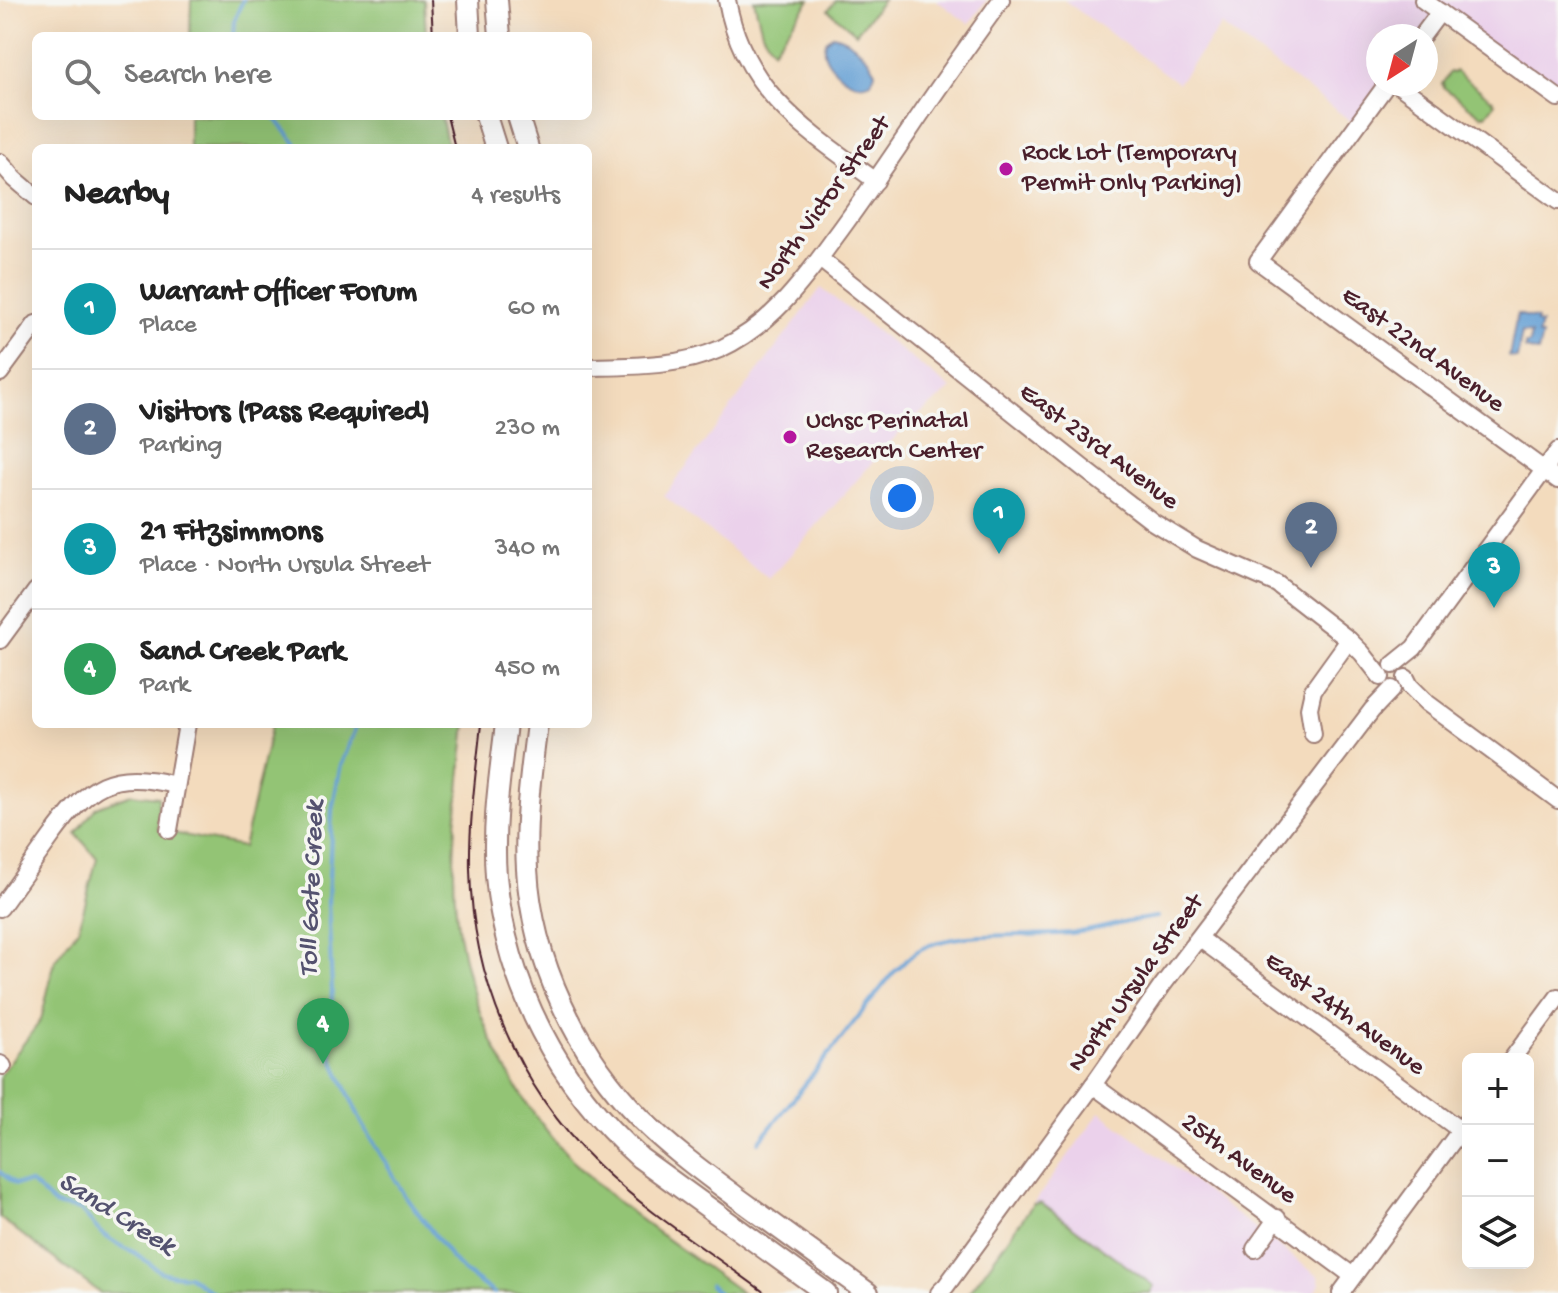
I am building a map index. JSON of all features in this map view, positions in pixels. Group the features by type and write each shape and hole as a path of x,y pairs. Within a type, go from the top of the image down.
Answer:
{"main road":[{"path":"468,0 470,32"},
{"path":"497,0 500,32"},
{"path":"487,120 495,144"},
{"path":"519,120 527,144"},
{"path":"506,728 496,809 499,897 516,970 552,1050 584,1100 640,1158 826,1293"},
{"path":"537,728 528,803 527,873 545,961 579,1035 608,1081 658,1135 716,1182 868,1293"}],"street":[{"path":"727,0 743,50 773,98 802,127 876,181"},
{"name":"North Victor Street","path":"592,367 672,362 696,357 723,348 776,312 820,259 1001,0"},
{"path":"1423,0 1558,98"},
{"path":"1431,24 1440,12"},
{"name":"East 22nd Avenue","path":"1378,96 1258,261 1551,475"},
{"path":"1414,96 1558,201"},
{"path":"0,162 32,194"},
{"name":"East 23rd Avenue","path":"820,259 1153,522 1211,556 1277,584 1393,677 1558,800"},
{"path":"0,373 32,329"},
{"name":"North Ursula Street","path":"942,1291 1162,986 1372,710 1414,648 1551,475 1558,451"},
{"path":"0,640 32,596"},
{"path":"1313,734 1309,708 1313,690 1349,640"},
{"path":"169,830 186,728"},
{"path":"0,908 69,812 87,794 123,779 157,780 176,785"},
{"name":"East 24th Avenue","path":"1199,938 1462,1124"},
{"path":"1516,1053 1558,997"},
{"name":"25th Avenue","path":"1093,1085 1353,1276"},
{"path":"1341,1293 1462,1128"},
{"path":"1255,1249 1277,1218"}],"shaded area":[{"path":"936,0 987,0 969,24"},
{"path":"1064,0 1558,0 1558,98 1446,17 1438,27 1438,24 1366,24 1366,96 1374,96 1363,130 1221,25 1178,83"},
{"path":"821,288 951,389 905,426 769,579 664,496"},
{"path":"1100,1112 1318,1276 1320,1284 1315,1293 968,1293"}],"green space":[{"path":"191,0 424,0 426,32 190,32"},
{"path":"754,0 810,0 773,50 762,32"},
{"path":"836,0 883,0 856,33 828,10"},
{"path":"1455,71 1493,100 1495,103 1486,115 1482,116 1443,87 1450,72"},
{"path":"189,120 442,120 447,144 189,144"},
{"path":"271,728 466,728 454,864 456,909 463,953 475,997 511,1079 564,1151 596,1183 742,1293 100,1293 0,1218 0,1075 41,1020 55,960 79,927 97,858 76,834 96,807 131,794 158,797 158,830 243,847"},
{"path":"1041,1203 1154,1286 1150,1293 969,1293 1033,1204"}],"water":[{"path":"833,35 864,54 875,72 871,82 851,82 836,71 824,48"},
{"path":"1517,314 1537,319 1536,323 1541,324 1538,335 1542,336 1538,352 1525,349 1531,334 1522,332 1517,358 1509,357"}],"waterway":[{"name":"Toll Gate Creek","path":"233,32 234,21 243,0"},
{"name":"Toll Gate Creek","path":"276,120 297,144"},
{"name":"Toll Gate Creek","path":"355,728 341,764 332,810 328,902 332,990 330,1048 362,1123 405,1195 452,1259 463,1271 494,1293"},
{"path":"759,1142 893,973 921,949 956,938 1060,934 1157,917"},
{"name":"Sand Creek","path":"0,1172 15,1184 31,1183 55,1205 80,1210 101,1233 161,1272 188,1276 213,1293"},
{"path":"710,1285 718,1293"}],"tram line":[{"path":"431,0 433,32"},
{"path":"448,120 454,144"},
{"path":"481,728 471,833 473,910 490,990 523,1066 569,1134 616,1182 765,1293"}],"place":[{"name":"Rock Lot (Temporary Permit Only Parking)","path":"1006,169"},
{"name":"Uchsc Perinatal Research Center","path":"790,437"},
{"name":"Warrant Officer Forum","path":"999,554"},
{"name":"Visitors (Pass Required)","path":"1311,568"},
{"name":"21 Fitzsimmons","path":"1494,608"},
{"name":"Sand Creek Park","path":"323,1064"}]}
